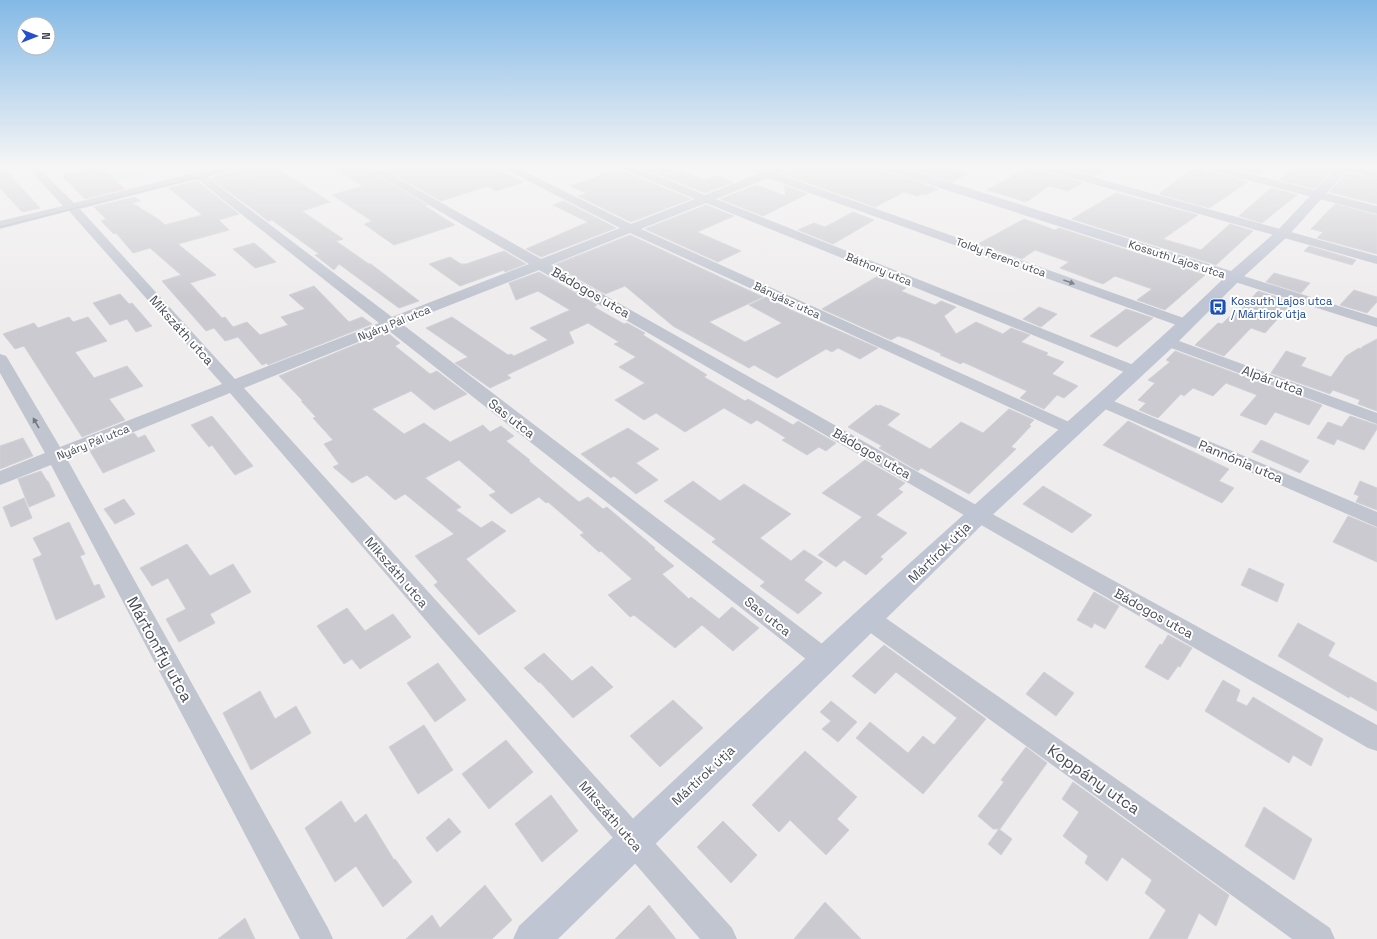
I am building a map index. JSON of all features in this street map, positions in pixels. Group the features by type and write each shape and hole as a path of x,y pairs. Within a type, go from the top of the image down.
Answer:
{"street":[{"path":"0,225 61,210"},
{"name":"Mikszáth utca","path":"75,210 233,386 721,939"},
{"name":"Sas utca","path":"242,210 824,660"},
{"name":"Bádogos utca","path":"445,210 978,514 1377,739"},
{"name":"Bányász utca","path":"593,210 1072,430"},
{"name":"Nyáry Pál utca","path":"0,478 679,210"},
{"name":"Báthory utca","path":"732,210 1134,371"},
{"name":"Toldy Ferenc utca","path":"868,210 1187,324"},
{"name":"Kossuth Lajos utca","path":"1023,210 1377,323"},
{"path":"1196,210 1377,260"},
{"name":"Mártírok útja","path":"532,939 633,841 869,619 978,514 1104,402 1134,371 1168,342 1234,277 1282,234 1305,210"},
{"name":"Alpár utca","path":"1168,342 1377,419"},
{"name":"Mártonffy utca","path":"0,359 56,457 318,939"},
{"name":"Pannónia utca","path":"1104,402 1377,520"},
{"name":"Koppány utca","path":"869,619 1319,939"}],"building":[{"path":"20,210 32,210 22,212"},
{"path":"97,210 143,210 165,225 202,215 196,210 234,210 239,214 219,220 229,230 178,244 216,275 190,283 222,318 225,317 233,327 247,322 260,335 288,325 281,317 305,309 289,295 314,286 349,322 362,317 372,324 268,365 267,363 262,365 238,337 225,341 214,328 206,331 162,281 181,275 150,248 133,253 116,233 114,234 101,221 106,219"},
{"path":"254,210 306,210 302,211 343,239 336,241 371,264 419,301 399,308 339,264 334,270 315,255 319,254 272,220 268,221"},
{"path":"355,210 431,210 455,225 394,245 364,224 372,221"},
{"path":"563,210 581,210 616,228 541,257 526,249 588,222"},
{"path":"606,210 663,210 631,222"},
{"path":"694,210 718,210 734,216 697,232 741,251 718,262 645,229"},
{"path":"747,210 775,210 763,216"},
{"path":"1088,210 1179,210 1198,215 1163,239 1201,250 1230,224 1253,231 1216,265 1072,219"},
{"path":"1246,210 1278,210 1262,223 1239,216"},
{"path":"1329,210 1357,210 1377,215 1377,254 1317,238 1323,232 1311,229"},
{"path":"853,212 874,220 833,244 798,230 814,223 825,227"},
{"path":"1024,219 1055,230 1059,228 1205,275 1165,310 1137,300 1152,289 1115,276 1103,284 1060,268 1069,262 1035,250 1022,259 978,244"},
{"path":"630,235 763,297 709,322 745,342 782,323 749,305 766,297 791,310 878,348 860,359 838,348 832,352 826,349 777,378 754,365 749,368 673,326 625,286 605,294 554,265"},
{"path":"254,243 276,262 255,268 233,249"},
{"path":"1309,246 1356,260 1352,265 1304,251"},
{"path":"504,251 526,264 505,272 504,270 460,286 429,264 450,257 461,264 466,264"},
{"path":"539,272 597,305 594,307 624,324 627,323 645,333 643,335 707,375 704,377 745,401 748,399 793,425 798,421 836,443 826,451 819,447 807,455 782,440 786,438 757,420 751,424 724,408 685,432 656,413 644,420 615,400 645,383 619,367 636,357 614,344 619,342 588,323 569,332 574,343 507,375 511,378 490,388 455,363 468,357 426,328 452,317 508,355 511,354 514,356 548,340 530,328 570,310 538,291 516,300 509,283"},
{"path":"1274,273 1310,283 1301,293 1266,282"},
{"path":"878,276 906,288 901,291 935,305 941,301 956,307 944,316 956,334 976,322 1003,334 1011,328 1030,335 1021,342 1048,353 1046,355 1064,362 1052,374 1078,386 1064,398 1057,395 1044,409 1020,398 1027,391 963,362 961,364 908,339 898,336 891,340 822,309"},
{"path":"1354,290 1377,297 1377,302 1367,313 1340,305"},
{"path":"1258,291 1293,302 1265,333 1251,328 1224,356 1195,345 1218,323 1222,324 1234,312 1238,313"},
{"path":"120,294 129,304 132,303 152,326 136,332 127,319 110,325 93,303"},
{"path":"1039,307 1057,314 1041,327 1023,319"},
{"path":"1126,309 1153,318 1117,347 1090,336"},
{"path":"69,317 73,322 88,317 107,341 75,352 94,378 127,366 143,386 109,399 125,420 82,437 24,346 15,349 3,334 34,323 38,328"},
{"path":"384,333 388,333 400,343 395,346 430,374 437,371 467,394 434,410 411,391 372,409 404,434 424,423 450,442 483,425 490,432 501,426 514,436 506,441 579,502 588,497 603,509 607,507 655,548 654,549 674,566 662,574 689,599 691,597 719,619 732,607 759,628 733,651 702,625 675,648 634,615 630,617 608,595 632,579 601,551 599,552 580,535 584,533 548,502 546,503 539,497 511,514 489,495 496,492 459,460 425,478 461,507 456,510 481,528 492,521 506,531 466,559 516,611 479,635 434,585 438,582 415,556 454,534 405,494 395,500 367,475 352,483 333,467 339,464 324,444 333,440 313,418 316,417 301,401 303,401 279,376"},
{"path":"1377,339 1377,411 1358,404 1360,400 1333,390 1330,394 1271,373 1286,351 1306,358 1301,366 1331,377 1346,356"},
{"path":"1175,351 1322,405 1309,425 1275,412 1266,425 1240,415 1257,395 1226,383 1213,396 1193,388 1184,396 1181,394 1158,418 1139,410 1146,403 1138,400 1155,383 1148,380 1170,362 1166,360"},
{"path":"876,405 880,405 900,414 887,425 930,449 961,422 983,433 1009,409 1034,420 1029,425 1031,426 1011,447 1016,449 969,494 921,468 918,471 879,448 882,446 848,427"},
{"path":"212,416 253,466 235,475 212,445 209,447 191,425"},
{"path":"1350,416 1377,425 1377,429 1364,450 1337,439 1334,445 1317,438 1328,422 1342,427"},
{"path":"1128,421 1229,469 1219,481 1234,488 1222,503 1103,445"},
{"path":"628,428 659,449 636,463 658,480 636,494 614,476 611,478 581,454"},
{"path":"134,433 138,438 145,435 155,451 103,473 90,451"},
{"path":"23,438 33,456 0,469 0,446"},
{"path":"1261,440 1309,461 1300,473 1252,452"},
{"path":"865,460 905,483 898,489 903,492 876,515 907,533 880,557 883,559 866,575 844,560 836,567 818,555 862,517 822,493"},
{"path":"41,471 48,481 55,496 29,507 18,479"},
{"path":"693,481 720,501 744,484 791,514 760,538 791,561 804,550 823,562 804,580 822,593 798,614 760,586 765,582 712,542 716,539 664,501"},
{"path":"1360,481 1377,488 1377,510 1356,502 1359,496 1354,494"},
{"path":"1043,486 1092,515 1072,533 1023,504"},
{"path":"24,498 32,518 11,527 3,507"},
{"path":"124,499 135,514 115,524 104,509"},
{"path":"1348,516 1377,528 1377,562 1333,542"},
{"path":"69,522 85,554 80,556 94,586 99,584 105,597 56,620 33,559 42,555 33,538"},
{"path":"187,544 210,576 233,564 251,592 210,614 215,623 179,642 166,619 186,609 168,578 152,586 140,568"},
{"path":"1249,568 1284,584 1277,602 1241,585"},
{"path":"1094,592 1119,606 1105,629 1094,623 1092,628 1077,620"},
{"path":"347,608 365,631 393,614 411,637 360,669 352,659 344,664 317,626"},
{"path":"1298,623 1335,643 1328,656 1377,683 1377,711 1350,696 1349,698 1278,656"},
{"path":"1168,635 1192,648 1180,667 1178,666 1168,680 1145,667 1160,644 1162,645"},
{"path":"884,645 986,719 923,794 856,738 870,722 908,753 923,736 934,745 957,718 896,672 875,694 852,676"},
{"path":"544,653 572,681 592,666 613,687 573,718 540,682 539,683 524,668"},
{"path":"438,663 466,700 435,722 407,683"},
{"path":"1044,672 1074,693 1056,716 1026,694"},
{"path":"1223,680 1240,690 1236,701 1247,706 1253,697 1323,739 1311,766 1293,755 1289,763 1205,711"},
{"path":"260,691 275,719 296,706 311,733 251,770 223,713"},
{"path":"673,700 703,728 660,767 630,736"},
{"path":"831,701 857,722 838,742 822,729 831,721 820,712"},
{"path":"424,725 453,770 418,794 389,747"},
{"path":"506,740 533,772 489,809 462,774"},
{"path":"1026,747 1047,763 1000,829 993,829 978,816 1004,782 1001,780"},
{"path":"805,751 857,797 837,819 849,830 826,855 790,820 779,832 752,805"},
{"path":"1073,782 1229,895 1216,926 1199,913 1187,939 1149,939 1166,910 1145,893 1152,880 1122,857 1107,881 1085,863 1088,856 1063,836 1079,812 1062,799"},
{"path":"551,795 578,831 542,862 515,824"},
{"path":"341,801 355,823 366,814 394,860 395,859 412,882 383,907 356,866 335,882 305,828"},
{"path":"1264,807 1312,839 1294,880 1245,846"},
{"path":"449,818 461,832 437,852 426,838"},
{"path":"723,821 757,855 731,883 697,847"},
{"path":"999,829 1012,839 1001,855 988,844"},
{"path":"485,885 512,920 492,939 406,939 432,915 440,928"},
{"path":"825,902 861,939 794,939"},
{"path":"649,905 676,939 615,939"},
{"path":"245,918 255,939 218,939"}],"tram line":[{"path":"0,227 68,210"}],"place":[{"name":"Kossuth Lajos utca / Mártírok útja","path":"1218,307"}]}
